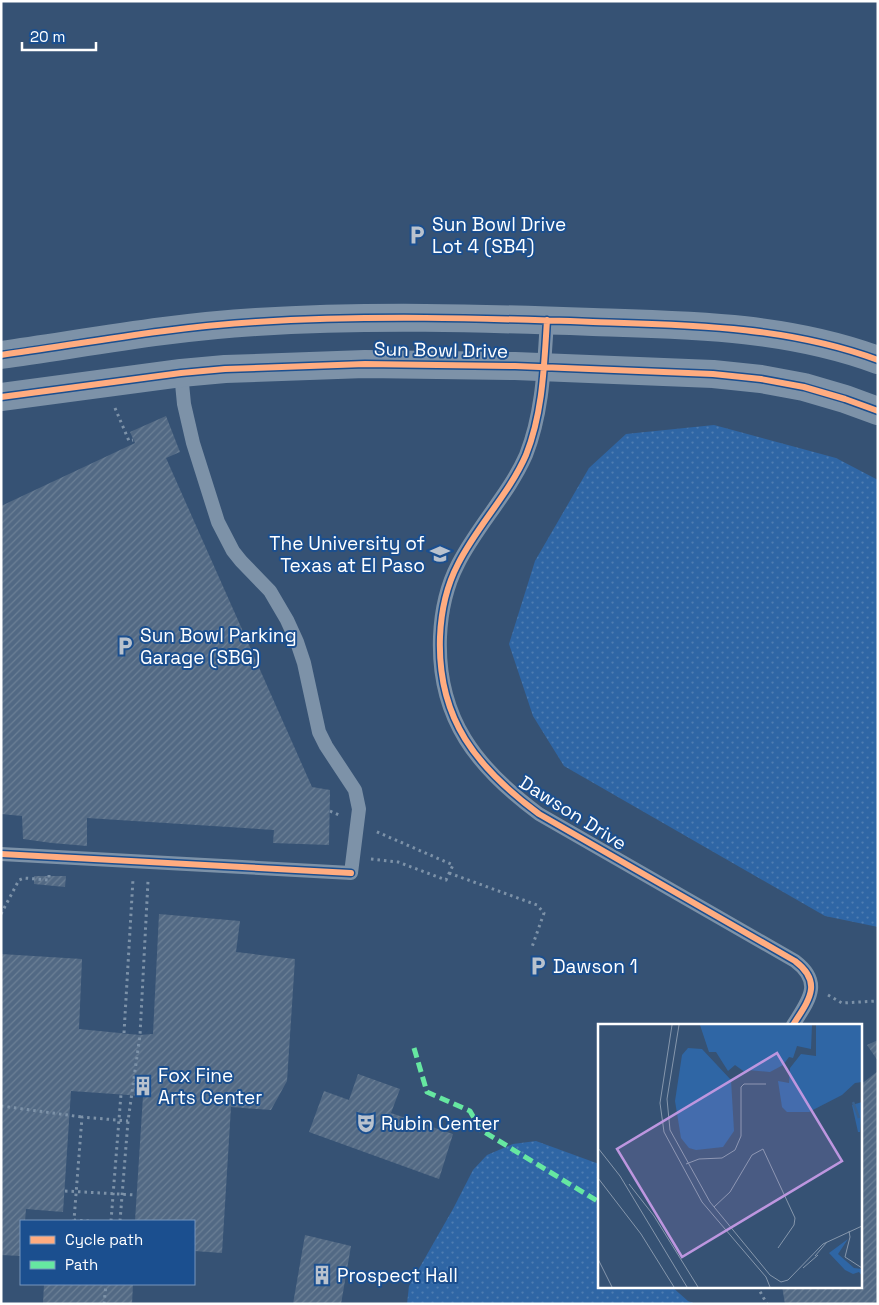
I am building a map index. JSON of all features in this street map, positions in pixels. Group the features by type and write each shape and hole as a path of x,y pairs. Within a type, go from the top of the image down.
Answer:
{"street":[{"name":"Sun Bowl Drive","path":"1,356 189,328 255,322 366,317 547,320 714,326 755,330 812,340 878,360"},
{"name":"Sun Bowl Drive","path":"1,397 225,369 365,364 544,367 713,374 761,379 804,387 878,411"}],"lane":[{"name":"Dawson Drive","path":"547,320 544,367 537,420 525,457 511,482 471,540 456,566 446,593 440,622 439,652 442,679 448,704 474,753 490,773 512,794 539,814 796,961 804,968 812,986"},
{"path":"1,854 351,873 360,809 355,790 319,732 304,663 287,620 270,591 241,561 218,522 193,443 184,404 181,373"},
{"path":"794,1024 810,997 812,986"}],"path":[{"path":"117,414 129,441 133,440"},
{"path":"330,811 339,815"},
{"path":"374,830 453,865 446,880 398,862 374,860"},
{"path":"1,914 19,880 24,878 49,880 51,857"},
{"path":"120,1220 128,1121 140,1035 150,863"},
{"path":"449,873 537,905 544,914 532,947"},
{"path":"124,1033 132,902"},
{"path":"812,986 842,1003 878,1001"},
{"path":"112,1220 121,1094"},
{"path":"1,1106 128,1121"},
{"path":"74,1220 82,1117"},
{"path":"65,1191 136,1195"},
{"path":"104,1304 106,1285"},
{"path":"758,1288 767,1304"}],"shaded area":[{"path":"714,425 836,458 878,480 878,927 825,916 564,766 533,716 509,644 535,561 589,468 626,434"},
{"path":"536,1141 598,1164 598,1288 673,1288 688,1301 696,1304 407,1304 409,1286 473,1170 487,1155 513,1144"}],"building":[{"name":"Sun Bowl Parking Garage (SBG)","path":"166,416 180,452 166,458 312,787 330,790 329,845 273,843 274,830 87,818 87,846 52,843 23,839 22,816 1,814 1,506 135,443 130,432"},
{"path":"34,876 66,876 65,887 34,884"},
{"name":"Fox Fine Arts Center","path":"159,914 240,921 236,952 295,959 287,1081 271,1110 231,1107 222,1253 195,1251 195,1220 135,1220 143,1096 71,1091 63,1212 26,1209 25,1220 20,1220 20,1256 1,1255 1,954 82,959 79,1029 140,1035 153,1034"},
{"path":"878,1040 878,1061 867,1045"},
{"path":"878,1071 878,1304 785,1304 782,1288 862,1288 862,1083"},
{"name":"Rubin Center","path":"358,1074 400,1089 391,1113 453,1134 439,1179 309,1132 324,1091 349,1100"},
{"name":"Prospect Hall","path":"305,1235 351,1246 341,1304 293,1304"},
{"path":"44,1285 133,1285 132,1304 43,1304"}],"marked path":[{"path":"414,1048 427,1092 470,1111 481,1130 598,1201"}],"cycle path":[{"path":"1,355 160,331 224,324 341,318 425,318 666,324 737,329 808,340 878,360"},
{"path":"547,320 544,372 532,439 511,483 466,550 450,582 445,600 440,637 441,666 445,693 465,739 480,759 517,797 539,814 795,961 804,969 809,977 810,992 804,1008 794,1024"},
{"path":"1,397 225,369 365,364 515,366 713,374 761,379 804,387 878,411"},
{"path":"1,854 351,873"}],"place":[{"name":"Sun Bowl Drive Lot 4 (SB4)","path":"417,235"},
{"name":"The University of Texas at El Paso","path":"440,554"},
{"name":"Sun Bowl Parking Garage (SBG)","path":"125,646"},
{"name":"Dawson 1","path":"538,966"},
{"name":"Fox Fine Arts Center","path":"143,1086"},
{"name":"Rubin Center","path":"366,1123"},
{"name":"Prospect Hall","path":"322,1275"}]}
